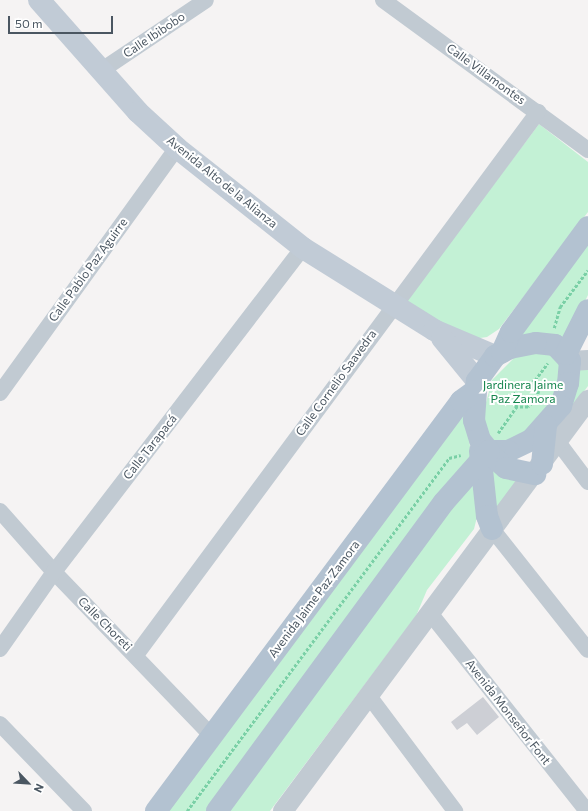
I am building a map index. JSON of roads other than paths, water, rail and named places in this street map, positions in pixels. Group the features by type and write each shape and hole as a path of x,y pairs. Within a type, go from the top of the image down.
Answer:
{"main road":[{"name":"Avenida Alto de la Alianza","path":"39,0 102,70 177,148 303,248 434,330 457,352 476,386"},
{"path":"499,354 511,332 588,227"},
{"path":"483,450 506,468 538,469 566,395 569,358 588,310"},
{"name":"Avenida Alto de la Alianza","path":"434,330 499,354"},
{"path":"499,354 510,348 549,343 569,358"},
{"name":"Avenida Jaime Paz Zamora","path":"156,811 461,401 476,386 499,354"},
{"path":"476,386 474,420 483,450 492,529"},
{"path":"217,811 483,450 521,445 552,434"}],"street":[{"name":"Calle Ibibobo","path":"102,70 206,0"},
{"name":"Calle Villamontes","path":"383,0 588,150"},
{"name":"Calle Cornelio Saavedra","path":"136,655 394,304 538,112"},
{"name":"Calle Pablo Paz Aguirre","path":"0,393 177,148"},
{"name":"Calle Tarapacá","path":"0,649 54,572 303,248"},
{"path":"588,400 552,434 588,482"},
{"path":"283,811 538,469"},
{"name":"Calle Choreti","path":"0,511 54,572 136,655 212,736"},
{"path":"492,529 588,650"},
{"name":"Avenida Monseñor Font","path":"430,613 587,811"},
{"path":"369,696 455,811"},
{"path":"0,724 84,811"}],"park label":[{"name":"Jardinera Jaime Paz Zamora","path":"523,392"}]}
